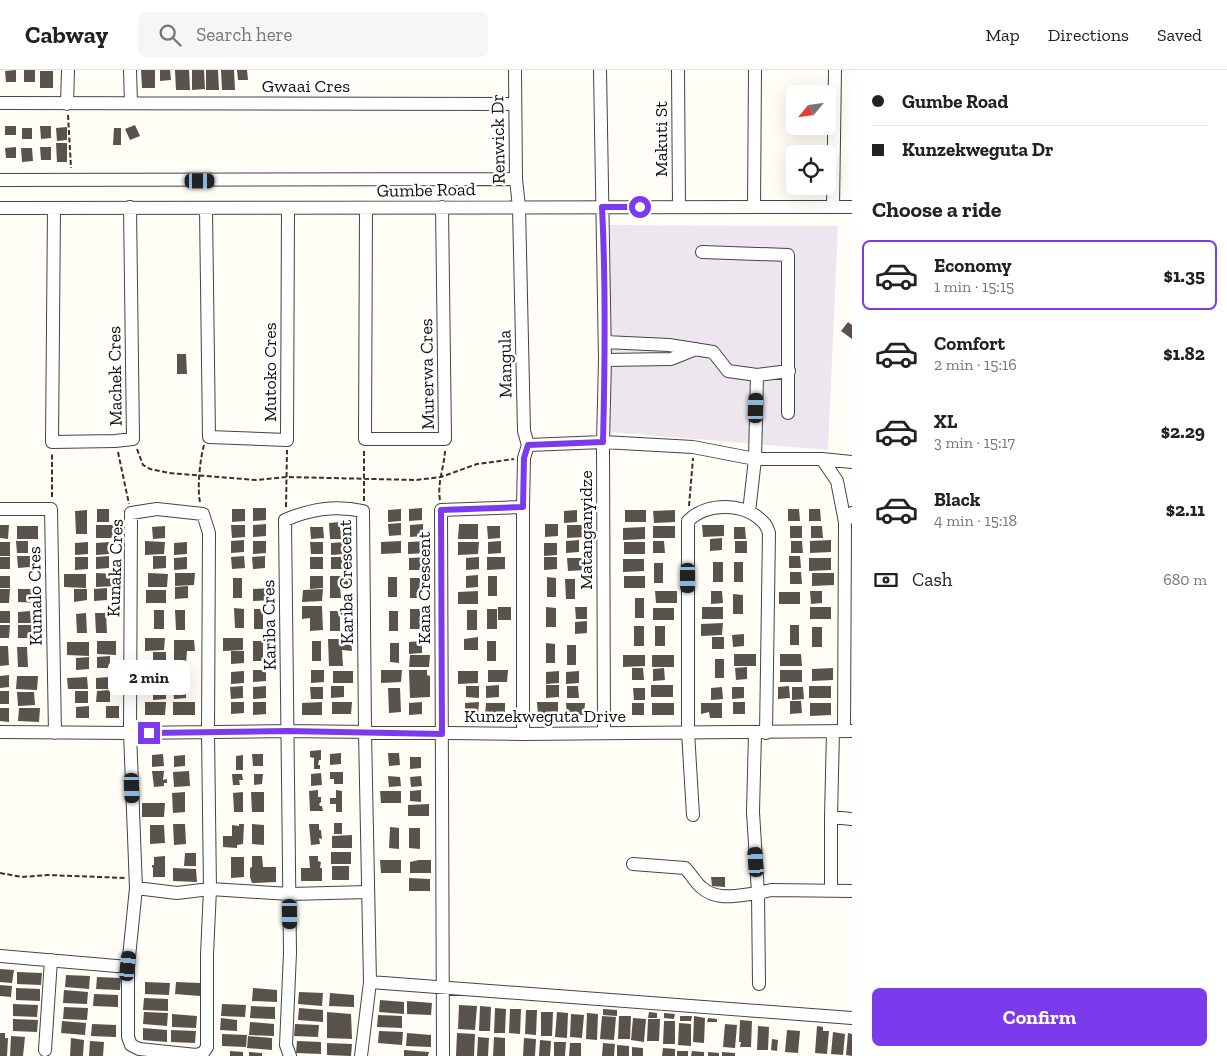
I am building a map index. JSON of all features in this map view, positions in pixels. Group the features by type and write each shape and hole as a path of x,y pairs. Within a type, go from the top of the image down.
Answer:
{"street":[{"path":"67,104 68,70"},
{"path":"130,70 130,103"},
{"name":"Renwick Dr","path":"514,70 518,207"},
{"name":"Matanganyidze","path":"600,70 605,342 603,442 604,733"},
{"name":"Makuti St","path":"678,70 679,207"},
{"path":"754,207 755,70"},
{"path":"833,207 835,70"},
{"name":"Gwaai Cres","path":"0,103 515,104"},
{"path":"0,180 516,180"},
{"name":"Machek Cres","path":"52,442 133,439 130,207"},
{"name":"Murerwa Cres","path":"364,439 445,439 442,207"},
{"name":"Mangula","path":"518,207 524,431 528,445"},
{"name":"Gumbe Road","path":"0,208 852,207"},
{"path":"52,442 54,208"},
{"name":"Mutoko Cres","path":"209,438 287,440 288,208"},
{"path":"364,439 366,208"},
{"path":"206,209 209,438"},
{"path":"702,252 788,255 788,413"},
{"path":"605,342 669,345 713,352 728,371 757,375 789,370"},
{"path":"605,360 671,359 696,349"},
{"path":"749,512 755,458 757,375"},
{"path":"523,734 523,507 524,458 528,445 603,442 694,447 755,458 822,459 852,462"},
{"path":"822,459 837,480 848,518 843,731 831,817 831,890"},
{"path":"693,815 688,732 688,521 695,514 707,508 725,506 749,512 764,523 769,533 761,733 753,812 758,892 759,984"},
{"name":"Kana Crescent","path":"443,1056 441,510 523,507"},
{"name":"Kariba Crescent","path":"285,520 306,511 328,508 363,511 364,732 370,982 360,1056"},
{"path":"0,509 51,510"},
{"name":"Kumalo Cres","path":"51,510 55,733"},
{"name":"Kunaka Cres","path":"203,514 157,510 131,513 130,733 136,883 128,966 128,1037 131,1045 139,1049 196,1055 203,1052 207,1047 207,955 210,890"},
{"path":"203,514 209,534 208,732 210,890"},
{"name":"Kariba Cres","path":"285,520 290,894 290,953 286,1045 290,1056"},
{"name":"Kunzekweguta Drive","path":"0,732 287,731 523,734 843,731"},
{"path":"831,817 852,819"},
{"path":"633,864 685,868 700,887 710,894 725,898 771,890 852,891"},
{"path":"136,883 177,893 210,890 290,894 368,892"},
{"path":"0,956 128,966"},
{"path":"45,1050 51,960"},
{"path":"370,982 852,1018"}],"path":[{"path":"67,104 72,180"},
{"path":"203,514 198,496 203,448 209,438"},
{"path":"133,439 143,465 150,469 169,473 256,480 287,477 416,480 441,477 477,464 524,458"},
{"path":"363,511 364,439"},
{"path":"441,510 439,482 444,460 445,439"},
{"path":"285,520 287,440"},
{"path":"115,441 131,513"},
{"path":"51,510 52,442"},
{"path":"688,521 694,447"},
{"path":"0,873 22,877 48,875 136,883"}],"shaded area":[{"path":"607,225 838,226 828,450 608,432"}],"building":[{"path":"16,70 16,82 6,82 5,71"},
{"path":"24,70 35,70 35,82 24,82"},
{"path":"141,70 155,70 155,88 142,88"},
{"path":"160,70 170,70 171,80 160,81"},
{"path":"175,70 189,70 190,90 176,90"},
{"path":"192,70 204,70 205,89 192,90"},
{"path":"206,70 218,70 219,90 206,90"},
{"path":"221,70 234,70 235,90 222,90"},
{"path":"237,70 247,70 248,80 238,80"},
{"path":"40,71 53,71 53,88 40,88"},
{"path":"135,125 140,136 130,140 125,129"},
{"path":"5,126 16,126 16,135 5,135"},
{"path":"40,126 51,126 51,138 41,139"},
{"path":"67,127 67,140 57,141 56,128"},
{"path":"22,128 32,128 32,139 22,139"},
{"path":"114,128 121,128 121,145 113,145"},
{"path":"56,143 67,143 67,162 57,162"},
{"path":"16,147 16,158 6,158 5,148"},
{"path":"40,147 51,147 51,160 41,160"},
{"path":"21,148 32,148 33,161 22,162"},
{"path":"848,322 852,325 852,339 841,331"},
{"path":"177,354 186,354 187,374 177,374"},
{"path":"253,508 266,508 266,520 253,521"},
{"path":"422,508 422,520 409,521 409,509"},
{"path":"97,509 109,509 109,522 97,522"},
{"path":"232,509 245,509 245,521 232,522"},
{"path":"401,509 401,521 388,522 388,510"},
{"path":"788,509 799,509 800,521 788,521"},
{"path":"809,509 820,509 821,521 809,521"},
{"path":"87,510 87,534 76,534 75,511"},
{"path":"577,510 577,522 564,523 564,511"},
{"path":"625,510 646,510 646,522 625,522"},
{"path":"675,510 675,522 654,523 653,511"},
{"path":"340,522 340,530 343,529 343,526 349,525 349,539 330,539 329,523"},
{"path":"401,523 401,535 389,536 388,524"},
{"path":"266,524 266,536 253,537 253,525"},
{"path":"423,524 423,536 410,537 410,525"},
{"path":"459,524 478,524 478,539 458,539"},
{"path":"545,524 558,524 558,536 545,537"},
{"path":"0,525 9,525 8,539 0,538"},
{"path":"96,525 118,525 117,538 96,538"},
{"path":"231,525 245,525 245,537 232,538"},
{"path":"567,525 585,525 584,537 567,538"},
{"path":"702,525 724,525 724,536 703,537"},
{"path":"17,526 38,526 38,539 17,539"},
{"path":"165,526 165,538 153,539 152,527"},
{"path":"487,526 500,526 500,538 488,539"},
{"path":"653,526 675,526 675,538 653,538"},
{"path":"790,526 802,526 802,538 790,538"},
{"path":"811,526 822,526 823,538 811,538"},
{"path":"310,527 323,527 324,538 311,539"},
{"path":"645,527 645,539 623,540 623,528"},
{"path":"734,527 745,527 746,539 734,539"},
{"path":"722,538 722,550 710,551 710,539"},
{"path":"244,540 244,552 231,553 231,541"},
{"path":"579,540 579,552 566,553 566,541"},
{"path":"831,540 831,552 810,553 810,541"},
{"path":"16,541 28,541 28,553 17,553"},
{"path":"145,541 165,542 164,554 145,555"},
{"path":"253,541 266,541 266,553 253,554"},
{"path":"401,541 401,553 381,554 381,542"},
{"path":"429,541 428,553 408,554 408,542"},
{"path":"501,541 501,553 488,554 488,542"},
{"path":"653,541 664,541 665,553 653,553"},
{"path":"735,541 747,541 747,553 735,553"},
{"path":"791,541 802,541 803,553 791,553"},
{"path":"0,542 10,542 10,556 0,556"},
{"path":"88,542 88,554 75,555 75,543"},
{"path":"109,542 109,554 96,555 96,543"},
{"path":"187,542 187,554 174,555 174,543"},
{"path":"310,542 323,542 323,554 311,554"},
{"path":"344,542 344,554 331,555 331,543"},
{"path":"458,542 479,542 478,554 458,555"},
{"path":"624,542 645,542 645,554 624,554"},
{"path":"544,543 557,543 557,555 544,556"},
{"path":"17,556 30,556 30,567 18,568"},
{"path":"109,556 109,568 96,569 96,557"},
{"path":"153,556 166,556 166,568 153,569"},
{"path":"244,556 245,568 232,569 231,557"},
{"path":"265,556 265,568 253,569 252,557"},
{"path":"789,556 800,556 801,568 789,568"},
{"path":"0,557 10,557 10,569 0,569"},
{"path":"75,557 88,557 88,569 75,570"},
{"path":"187,557 187,569 174,570 174,558"},
{"path":"310,557 323,557 323,569 310,569"},
{"path":"331,557 344,557 344,569 331,569"},
{"path":"429,557 429,570 409,570 409,558"},
{"path":"479,557 479,569 466,570 466,558"},
{"path":"487,557 505,557 505,569 487,570"},
{"path":"544,557 557,557 557,569 544,570"},
{"path":"567,558 586,558 585,570 568,571"},
{"path":"809,558 831,558 831,570 809,571"},
{"path":"623,559 644,559 644,571 623,572"},
{"path":"713,562 723,562 723,582 713,582"},
{"path":"734,562 743,562 743,582 734,582"},
{"path":"654,563 663,563 663,583 654,583"},
{"path":"790,572 801,572 802,584 790,584"},
{"path":"96,573 116,574 116,586 96,587"},
{"path":"148,573 168,574 167,587 148,587"},
{"path":"175,573 195,573 194,585 175,586"},
{"path":"812,573 834,573 834,585 812,586"},
{"path":"64,574 86,574 86,588 64,587"},
{"path":"478,575 478,587 466,588 466,576"},
{"path":"0,576 10,576 10,588 0,588"},
{"path":"310,576 323,576 323,588 310,589"},
{"path":"330,576 349,576 348,588 340,587 341,598 330,598"},
{"path":"488,576 497,576 497,596 488,596"},
{"path":"624,576 645,576 645,588 624,588"},
{"path":"388,577 397,577 397,597 388,597"},
{"path":"547,577 556,578 556,597 547,597"},
{"path":"233,578 242,578 242,598 233,598"},
{"path":"410,578 420,578 420,598 410,598"},
{"path":"565,579 575,579 575,599 566,599"},
{"path":"188,586 188,598 175,599 175,587"},
{"path":"107,588 107,600 94,601 94,589"},
{"path":"273,588 273,600 253,601 253,589"},
{"path":"0,589 10,589 9,603 0,603"},
{"path":"18,589 39,589 39,603 18,602"},
{"path":"74,589 87,589 87,600 74,602"},
{"path":"323,589 322,601 302,602 303,590"},
{"path":"146,590 166,590 166,603 146,603"},
{"path":"478,591 478,604 458,604 458,592"},
{"path":"655,591 677,591 677,603 656,603"},
{"path":"711,591 722,591 723,603 711,604"},
{"path":"810,591 822,591 822,603 811,604"},
{"path":"779,592 800,592 800,604 779,604"},
{"path":"733,594 743,595 743,614 733,614"},
{"path":"635,598 644,598 644,618 635,618"},
{"path":"302,606 322,606 323,630 310,631 310,618 302,619"},
{"path":"498,607 511,607 511,620 498,620"},
{"path":"546,607 556,608 556,627 546,627"},
{"path":"575,607 587,607 587,619 576,619"},
{"path":"702,607 723,607 723,619 702,619"},
{"path":"810,607 831,607 831,619 810,619"},
{"path":"234,608 244,609 244,628 235,628"},
{"path":"653,608 674,608 674,620 653,620"},
{"path":"254,609 263,609 263,629 254,629"},
{"path":"410,609 420,609 420,629 410,629"},
{"path":"487,609 497,609 497,629 487,629"},
{"path":"154,610 164,610 164,629 154,629"},
{"path":"175,610 185,610 185,630 176,630"},
{"path":"467,610 477,610 477,630 467,630"},
{"path":"0,611 10,611 10,623 0,623"},
{"path":"30,611 31,623 18,623 18,612"},
{"path":"330,611 340,611 340,631 330,631"},
{"path":"389,611 398,611 398,631 389,631"},
{"path":"86,613 87,633 77,633 76,614"},
{"path":"95,613 106,613 107,633 96,633"},
{"path":"587,621 587,633 575,634 575,622"},
{"path":"723,623 722,635 701,636 701,624"},
{"path":"0,625 10,625 9,638 0,638"},
{"path":"18,625 40,625 39,638 18,638"},
{"path":"790,625 799,625 799,645 790,645"},
{"path":"634,626 644,626 644,646 634,646"},
{"path":"655,626 665,626 665,646 655,646"},
{"path":"812,627 822,627 822,647 812,647"},
{"path":"744,634 744,646 733,647 732,635"},
{"path":"478,637 478,650 464,650 464,639"},
{"path":"712,637 724,637 724,649 712,649"},
{"path":"145,638 165,638 164,650 145,651"},
{"path":"223,638 243,638 243,650 223,651"},
{"path":"328,639 351,639 352,651 342,650 343,666 329,666"},
{"path":"174,640 194,640 195,651 187,651 186,663 174,664"},
{"path":"97,641 116,641 116,655 97,654"},
{"path":"253,641 263,641 263,661 253,661"},
{"path":"312,641 321,641 321,661 312,661"},
{"path":"422,641 422,653 409,654 409,642"},
{"path":"487,641 496,641 496,661 487,661"},
{"path":"67,642 89,642 89,656 67,655"},
{"path":"390,643 399,643 399,663 390,662"},
{"path":"546,643 555,644 555,663 546,663"},
{"path":"567,645 576,645 576,665 567,665"},
{"path":"0,646 8,646 9,665 0,666"},
{"path":"17,647 27,647 28,667 18,667"},
{"path":"231,651 244,651 244,663 231,664"},
{"path":"153,652 166,652 166,663 153,664"},
{"path":"734,654 756,654 756,666 734,666"},
{"path":"780,654 801,654 802,666 780,666"},
{"path":"410,655 430,655 429,667 409,667"},
{"path":"623,655 645,655 645,666 623,667"},
{"path":"652,655 674,655 674,667 652,667"},
{"path":"110,656 110,668 97,668 97,657"},
{"path":"89,657 89,669 76,670 76,658"},
{"path":"715,659 724,659 724,678 715,678"},
{"path":"747,667 747,679 736,680 735,668"},
{"path":"632,668 643,668 644,680 632,680"},
{"path":"664,668 665,680 653,681 653,669"},
{"path":"833,668 833,680 812,681 812,669"},
{"path":"253,670 266,670 266,681 253,682"},
{"path":"311,670 324,670 324,682 311,683"},
{"path":"381,670 402,670 401,682 381,683"},
{"path":"409,670 427,670 427,675 430,676 430,697 410,698"},
{"path":"488,670 508,670 507,682 488,682"},
{"path":"780,670 802,670 802,682 780,682"},
{"path":"244,671 244,683 231,684 231,672"},
{"path":"333,671 353,671 353,683 333,683"},
{"path":"458,671 478,671 478,683 458,684"},
{"path":"559,671 559,683 546,684 546,672"},
{"path":"579,671 579,683 566,684 566,672"},
{"path":"152,673 165,673 166,684 153,685"},
{"path":"186,673 186,685 173,686 173,674"},
{"path":"9,675 9,687 0,688 0,676"},
{"path":"17,676 38,676 37,690 16,689"},
{"path":"87,677 88,689 68,689 67,678"},
{"path":"109,677 109,689 96,689 96,678"},
{"path":"499,685 499,697 486,698 486,686"},
{"path":"546,685 559,685 559,697 546,698"},
{"path":"651,685 673,685 673,697 651,697"},
{"path":"243,686 243,698 231,699 230,687"},
{"path":"266,686 266,698 253,699 253,687"},
{"path":"331,686 344,686 344,697 331,698"},
{"path":"466,686 479,686 479,698 466,697"},
{"path":"567,686 578,686 579,698 567,698"},
{"path":"789,686 790,698 778,699 778,687"},
{"path":"809,686 831,686 831,698 809,698"},
{"path":"173,687 186,687 186,698 174,699"},
{"path":"310,687 323,687 323,699 311,699"},
{"path":"722,687 723,699 711,700 711,688"},
{"path":"732,687 744,687 744,698 732,699"},
{"path":"792,687 803,687 804,699 792,700"},
{"path":"153,688 166,688 166,699 153,700"},
{"path":"388,688 400,688 401,712 389,713"},
{"path":"633,688 645,688 645,700 634,700"},
{"path":"110,690 110,702 96,702 97,691"},
{"path":"0,691 9,691 9,704 0,704"},
{"path":"75,691 88,691 88,703 75,703"},
{"path":"17,692 34,692 35,705 18,706"},
{"path":"790,701 801,701 802,713 790,714"},
{"path":"145,702 166,702 165,715 145,715"},
{"path":"173,702 195,702 195,715 173,715"},
{"path":"231,702 244,702 244,713 231,714"},
{"path":"253,702 266,702 266,714 253,715"},
{"path":"322,702 322,715 302,715 302,703"},
{"path":"332,702 352,702 351,714 332,714"},
{"path":"422,702 422,714 409,715 409,703"},
{"path":"479,702 478,714 465,714 465,703"},
{"path":"537,702 558,702 558,714 538,715"},
{"path":"733,702 745,702 745,714 733,714"},
{"path":"486,703 505,703 505,717 485,717"},
{"path":"566,703 585,703 584,715 567,715"},
{"path":"632,703 644,703 644,715 632,715"},
{"path":"652,703 674,703 674,715 652,715"},
{"path":"701,703 722,703 722,718 710,718 709,712 701,714"},
{"path":"810,703 831,703 831,715 810,716"},
{"path":"89,706 89,718 76,718 76,707"},
{"path":"106,706 119,706 119,718 106,718"},
{"path":"0,708 9,708 9,722 0,721"},
{"path":"19,708 40,708 39,722 18,721"},
{"path":"321,750 321,760 319,760 318,765 320,765 320,769 314,769 314,758 310,757 310,751"},
{"path":"341,753 341,764 330,765 330,754"},
{"path":"388,753 399,753 400,765 389,766"},
{"path":"163,754 164,766 152,767 152,755"},
{"path":"252,754 263,754 263,766 253,766"},
{"path":"185,755 185,766 174,767 174,756"},
{"path":"243,755 243,770 236,770 236,756"},
{"path":"410,757 421,757 421,768 410,769"},
{"path":"152,771 164,771 163,780 167,779 167,783 164,783 164,786 154,787"},
{"path":"189,771 190,786 174,787 173,772"},
{"path":"330,772 343,772 343,784 334,784 334,779 330,779"},
{"path":"321,773 322,785 311,786 311,774"},
{"path":"232,774 242,774 243,780 239,780 240,785 233,785"},
{"path":"254,774 263,774 262,784 254,785"},
{"path":"388,776 400,777 401,786 389,787"},
{"path":"421,776 422,786 411,787 410,777"},
{"path":"318,790 318,797 321,797 319,804 322,806 323,811 310,811 309,791"},
{"path":"336,790 342,791 342,812 336,812 336,804 330,804 330,798 336,798"},
{"path":"421,790 421,802 410,801 410,791"},
{"path":"380,791 401,791 401,803 381,803"},
{"path":"185,792 185,812 173,813 172,793"},
{"path":"243,792 243,812 234,812 233,793"},
{"path":"251,792 264,792 264,812 252,812"},
{"path":"142,803 165,803 164,817 142,817"},
{"path":"429,804 429,816 408,816 408,805"},
{"path":"334,823 342,823 342,834 334,834"},
{"path":"173,824 185,824 186,844 174,845"},
{"path":"239,824 244,824 243,844 237,845 237,848 223,847 223,836 232,836 232,825 239,826"},
{"path":"252,824 264,825 264,845 252,844"},
{"path":"309,824 319,824 322,839 319,838 320,844 311,845"},
{"path":"150,825 164,825 165,843 150,844"},
{"path":"390,827 399,828 399,849 389,848"},
{"path":"409,828 420,828 420,849 409,848"},
{"path":"352,835 352,848 332,848 332,836"},
{"path":"331,852 351,852 351,864 331,864"},
{"path":"185,853 196,853 196,866 184,866"},
{"path":"165,856 165,877 153,877 152,865 154,865 154,857"},
{"path":"252,856 262,856 263,867 276,867 276,882 252,883 250,868 252,867"},
{"path":"309,856 318,856 318,861 321,862 320,868 322,868 322,881 301,881 301,868 310,868"},
{"path":"231,857 244,857 244,877 231,878"},
{"path":"380,860 401,860 401,873 381,873"},
{"path":"431,860 431,873 410,873 410,862"},
{"path":"332,866 349,866 349,880 332,880"},
{"path":"173,868 196,869 197,882 173,881"},
{"path":"711,877 725,877 725,887 712,886"},
{"path":"409,878 430,879 430,891 409,891"},
{"path":"0,969 14,970 12,983 0,982"},
{"path":"17,972 42,973 41,985 17,984"},
{"path":"66,975 90,976 89,989 65,987"},
{"path":"97,977 121,978 120,990 96,989"},
{"path":"145,982 170,983 169,995 145,994"},
{"path":"176,982 200,983 200,996 175,994"},
{"path":"0,985 12,986 11,997 0,996"},
{"path":"16,988 40,989 40,1001 16,1000"},
{"path":"253,988 277,990 277,1002 252,1001"},
{"path":"64,990 88,992 87,1004 63,1003"},
{"path":"299,992 323,993 322,1006 298,1004"},
{"path":"330,993 354,995 354,1007 329,1006"},
{"path":"94,994 118,995 118,1007 93,1006"},
{"path":"144,998 168,999 168,1011 143,1010"},
{"path":"380,1000 404,1002 404,1014 379,1012"},
{"path":"407,1001 432,1003 431,1015 407,1014"},
{"path":"13,1004 38,1005 37,1017 13,1016"},
{"path":"222,1004 246,1005 245,1017 221,1016"},
{"path":"459,1005 477,1006 475,1030 458,1029"},
{"path":"251,1006 275,1007 275,1019 250,1018"},
{"path":"480,1006 491,1007 490,1031 479,1031"},
{"path":"64,1007 88,1008 87,1020 63,1019"},
{"path":"299,1008 323,1010 323,1022 298,1020"},
{"path":"495,1008 506,1009 505,1033 494,1033"},
{"path":"510,1009 521,1009 520,1034 509,1033"},
{"path":"603,1009 617,1010 617,1016 603,1015"},
{"path":"526,1010 537,1010 536,1035 525,1034"},
{"path":"144,1012 168,1013 167,1026 143,1024"},
{"path":"327,1012 351,1014 352,1039 327,1038"},
{"path":"541,1012 553,1012 552,1036 541,1036"},
{"path":"557,1012 568,1013 567,1038 555,1037"},
{"path":"649,1012 657,1013 657,1018 648,1018"},
{"path":"587,1013 598,1014 597,1040 586,1039"},
{"path":"664,1013 675,1014 674,1019 664,1018"},
{"path":"172,1014 197,1016 196,1028 172,1027"},
{"path":"571,1014 584,1015 582,1038 570,1037"},
{"path":"378,1015 402,1016 402,1028 377,1027"},
{"path":"602,1016 616,1017 614,1040 600,1039"},
{"path":"619,1016 631,1016 630,1039 618,1039"},
{"path":"680,1016 692,1016 691,1021 680,1021"},
{"path":"694,1016 705,1018 704,1043 693,1042"},
{"path":"221,1018 237,1020 237,1031 220,1030"},
{"path":"633,1018 646,1019 644,1042 631,1040"},
{"path":"708,1018 717,1019 717,1022 707,1022"},
{"path":"13,1019 38,1020 37,1032 13,1031"},
{"path":"648,1019 660,1019 659,1041 647,1041"},
{"path":"740,1020 752,1021 751,1047 740,1047"},
{"path":"62,1021 86,1023 85,1035 61,1033"},
{"path":"664,1021 675,1021 675,1044 663,1044"},
{"path":"250,1022 274,1024 274,1036 249,1035"},
{"path":"679,1023 691,1024 691,1046 678,1045"},
{"path":"92,1024 116,1025 116,1037 91,1036"},
{"path":"295,1024 319,1025 318,1037 294,1036"},
{"path":"725,1024 737,1025 735,1048 723,1047"},
{"path":"758,1026 769,1027 768,1050 757,1050"},
{"path":"817,1026 823,1027 823,1031 829,1031 827,1054 815,1053"},
{"path":"143,1028 167,1030 167,1042 143,1040"},
{"path":"171,1030 196,1031 195,1043 171,1042"},
{"path":"787,1030 800,1031 798,1053 785,1052"},
{"path":"379,1031 403,1032 402,1045 378,1043"},
{"path":"833,1032 845,1034 843,1055 831,1054"},
{"path":"0,1033 5,1033 5,1038 8,1038 7,1056 0,1056"},
{"path":"407,1033 431,1035 431,1047 406,1046"},
{"path":"457,1033 475,1034 474,1056 456,1056"},
{"path":"848,1033 852,1034 852,1056 846,1055"},
{"path":"222,1034 247,1035 246,1047 222,1046"},
{"path":"11,1036 25,1037 23,1056 10,1056"},
{"path":"248,1036 272,1038 272,1050 247,1048"},
{"path":"478,1037 489,1038 488,1056 477,1056"},
{"path":"494,1037 505,1038 505,1056 493,1056"},
{"path":"71,1038 84,1040 83,1056 70,1056"},
{"path":"524,1038 536,1039 535,1056 523,1056"},
{"path":"772,1039 778,1040 777,1051 771,1050"},
{"path":"540,1040 551,1041 550,1056 539,1056"},
{"path":"90,1041 104,1042 103,1056 89,1056"},
{"path":"297,1041 321,1042 321,1054 296,1053"},
{"path":"554,1042 566,1042 565,1056 554,1056"},
{"path":"327,1043 352,1044 351,1056 327,1055"},
{"path":"570,1043 581,1043 581,1056 569,1056"},
{"path":"603,1043 615,1044 614,1056 602,1056"},
{"path":"617,1045 629,1046 629,1056 617,1056"},
{"path":"632,1047 643,1048 643,1056 632,1056"},
{"path":"663,1048 675,1049 675,1056 662,1056"},
{"path":"404,1050 429,1052 428,1056 404,1056"},
{"path":"230,1051 243,1052 243,1056 230,1056"},
{"path":"677,1051 688,1051 688,1056 677,1056"},
{"path":"692,1051 704,1052 704,1056 691,1056"},
{"path":"249,1052 262,1053 262,1056 249,1056"},
{"path":"708,1052 719,1053 719,1056 708,1056"},
{"path":"722,1052 735,1053 735,1056 722,1056"}],"route":[{"path":"149,733 287,731 442,734 441,510 523,507 524,458 528,445 542,446 603,442 605,360 602,207 640,207"}]}
